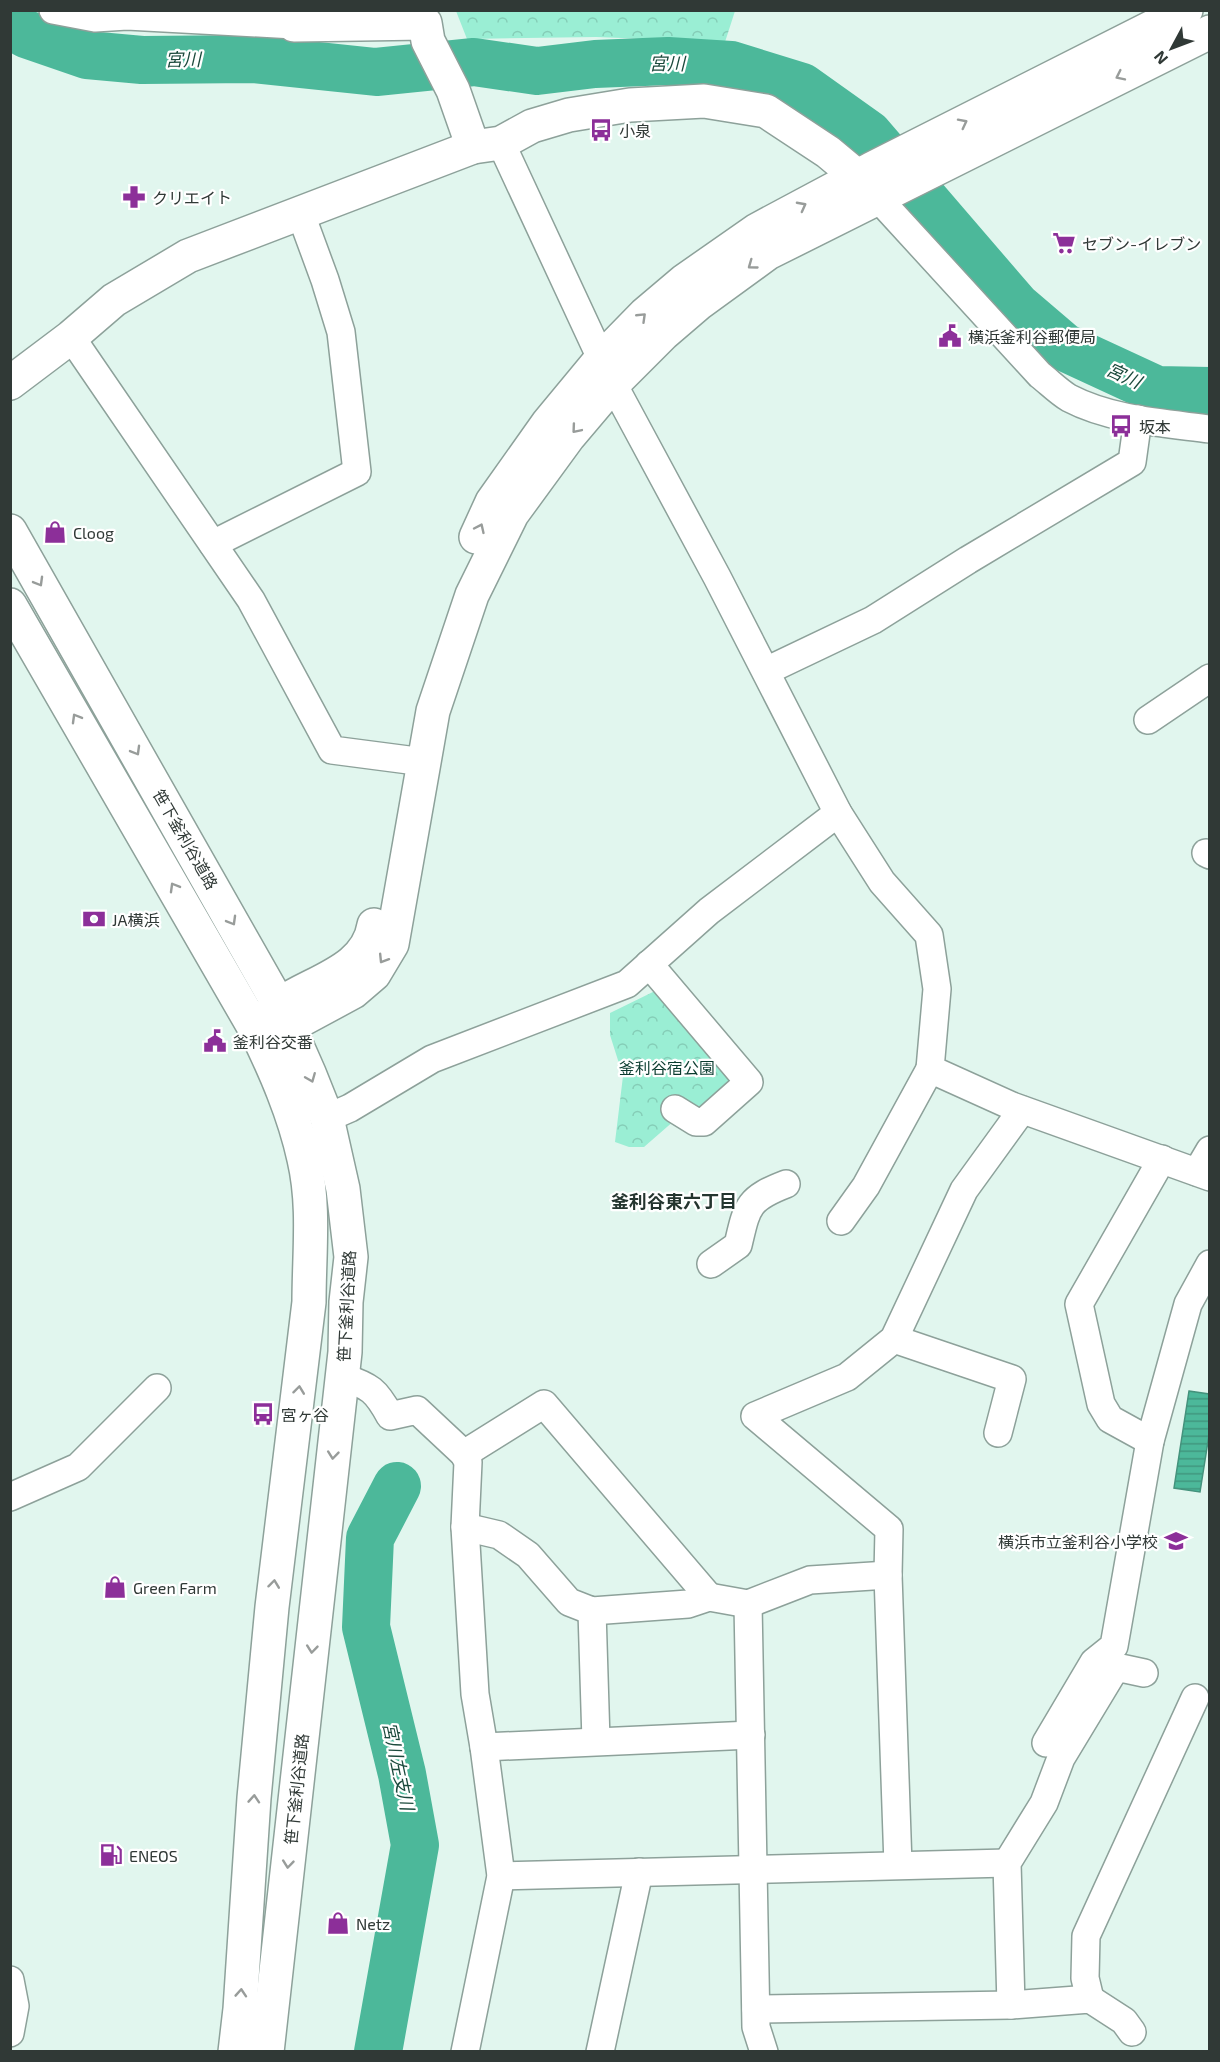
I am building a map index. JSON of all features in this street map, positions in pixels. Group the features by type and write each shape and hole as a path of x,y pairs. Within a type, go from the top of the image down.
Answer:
{"street":[{"path":"53,10 95,18 126,13 425,25 453,90 487,145 661,469 838,813 882,882 929,935 937,989 930,1069 866,1186 841,1221"},
{"path":"921,160 1186,10"},
{"path":"255,1029 284,1015 343,969 360,955 372,936 414,760 434,711 471,595 512,514 569,436 607,371 645,314 684,281 757,230 874,183 1209,32"},
{"path":"10,383 71,337 114,300 178,262 226,240 487,145 532,126 569,115 630,105 704,101 766,111 874,183 1040,375 1068,397 1097,409 1138,419 1209,429"},
{"path":"213,544 357,472 340,332 325,280 300,212"},
{"path":"71,337 251,600 332,750 414,760"},
{"path":"766,671 873,620 1132,462 1138,419"},
{"name":"笹下釜利谷道路","path":"10,531 284,1015 327,1118 343,1189 351,1257 346,1302 345,1352 267,2052"},
{"path":"10,605 255,1029 280,1081 304,1159 312,1239 309,1262 309,1302 270,1619 235,2052"},
{"path":"1149,720 1209,678"},
{"path":"327,1118 432,1059 627,984 709,910 838,813"},
{"path":"649,964 748,1082 704,1122 696,1122 675,1109"},
{"path":"930,1069 1022,1110 1162,1159 1205,1166"},
{"path":"898,1865 888,1575 889,1529 754,1416 847,1377 894,1339 964,1190 1022,1110"},
{"path":"1150,1441 1110,1419 1101,1404 1079,1304 1162,1159"},
{"path":"711,1264 738,1245 747,1209 765,1192 786,1184"},
{"path":"1046,1743 1094,1662 1114,1646 1150,1441 1188,1304 1209,1264"},
{"path":"894,1339 1012,1379 998,1433"},
{"path":"342,1377 365,1384 380,1398 390,1416 417,1410 464,1454 468,1462 465,1527 475,1694 501,1876 465,2052"},
{"path":"10,1497 78,1467 157,1388"},
{"path":"464,1454 544,1404 709,1598"},
{"path":"465,1527 498,1535 528,1555 569,1602 592,1611 688,1604 709,1598 748,1604 810,1580 888,1575"},
{"path":"748,1604 756,2027 764,2052"},
{"path":"592,1611 596,1741"},
{"path":"1011,2005 1007,1863 1044,1803 1061,1758 1116,1667 1144,1673"},
{"path":"1090,1999 1085,1978 1086,1936 1195,1698"},
{"path":"484,1747 751,1735"},
{"path":"501,1876 1007,1863"},
{"path":"600,2052 639,1872"},
{"path":"10,1980 15,2006 10,2033"},
{"path":"756,2009 1011,2005 1090,1999 1124,2021 1132,2032"}],"green space":[{"path":"456,11 735,11 725,42 596,37 467,39"},
{"name":"釜利谷宿公園","path":"659,989 736,1079 702,1110 675,1120 644,1147 629,1147 615,1142 623,1076 610,1035 610,1013"}],"shaded area":[{"path":"1189,1391 1209,1394 1209,1435 1200,1492 1174,1488"}],"waterway":[{"name":"宮川","path":"10,24 26,34 87,55 142,60 253,59 376,72 474,62 537,71 595,64 668,61 731,65 802,87 868,134 1016,306 1064,347 1157,390 1210,391"},
{"name":"宮川左支川","path":"378,2052 415,1845 402,1774 366,1627 370,1538 397,1486"}],"place":[{"name":"小泉","path":"601,130"},
{"name":"クリエイト","path":"134,197"},
{"name":"セブン-イレブン","path":"1064,243"},
{"name":"横浜釜利谷郵便局","path":"950,336"},
{"name":"坂本","path":"1121,426"},
{"name":"Cloog","path":"55,532"},
{"name":"JA横浜","path":"94,919"},
{"name":"釜利谷交番","path":"215,1041"},
{"name":"宮ヶ谷","path":"263,1414"},
{"name":"横浜市立釜利谷小学校","path":"1176,1541"},
{"name":"Green Farm","path":"115,1587"},
{"name":"ENEOS","path":"111,1855"},
{"name":"Netz","path":"338,1923"}],"district":[{"name":"釜利谷東六丁目","path":"674,1201"}]}
